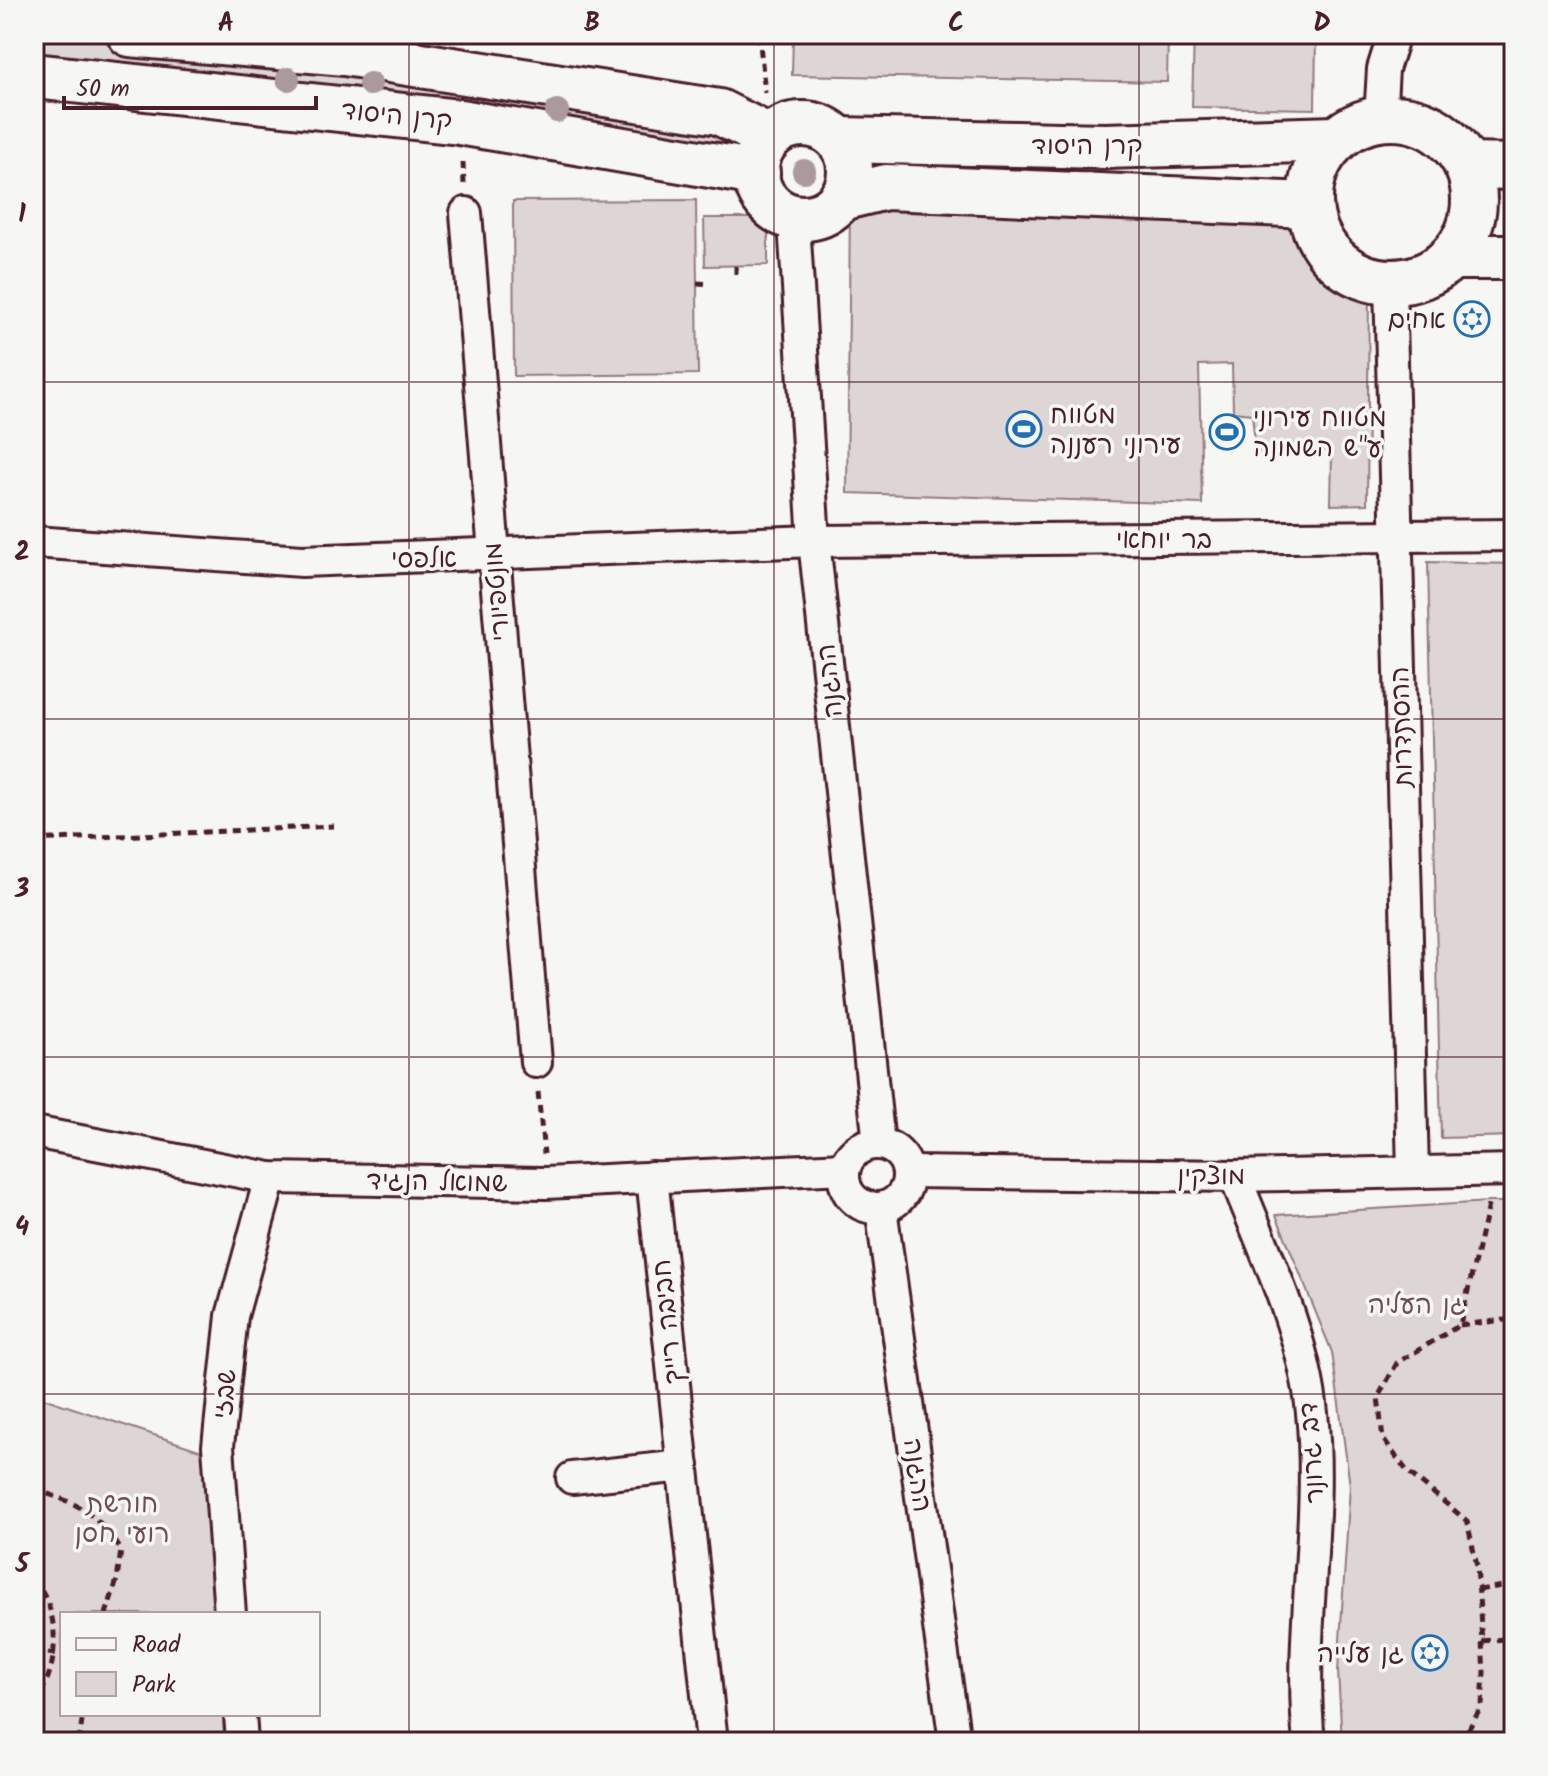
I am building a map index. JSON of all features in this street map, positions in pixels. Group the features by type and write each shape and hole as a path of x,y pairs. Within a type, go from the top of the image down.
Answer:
{"street":[{"name":"קרן היסוד","path":"130,34 343,44 719,112 764,138"},
{"path":"1380,119 1383,69 1394,34"},
{"name":"קרן היסוד","path":"34,76 460,122 764,138"},
{"path":"1380,119 1411,120 1435,130 1454,146 1467,166 1474,190 1474,214 1466,237 1453,257 1435,271 1413,280 1390,283 1365,278 1344,267 1327,250 1315,229 1310,205 1312,180 1321,158 1336,139 1358,125 1380,119"},
{"path":"812,125 839,140 850,169 841,198 831,209 801,218 772,207 763,195 764,138 782,128 812,125"},
{"name":"קרן היסוד","path":"839,140 1105,146 1336,139"},
{"path":"1467,166 1514,167"},
{"name":"קרן היסוד","path":"841,198 886,187 1310,205"},
{"name":"מונטפיורי","path":"466,213 536,1062"},
{"name":"ההגנה","path":"801,218 795,239 814,541 879,1144"},
{"path":"1453,257 1514,257"},
{"name":"ההסתדרות","path":"1390,283 1413,1172"},
{"name":"בר יוחאי","path":"814,541 1514,535"},
{"name":"אלפסי","path":"34,542 302,561 493,556 814,541"},
{"name":"שמואל הנגיד","path":"34,1132 270,1178 546,1183 844,1168"},
{"path":"879,1144 898,1153 908,1172 899,1199 881,1208 870,1208 852,1198 843,1179 844,1168 853,1152 879,1144"},
{"name":"מוצקין","path":"908,1172 1235,1176 1514,1170"},
{"name":"דב גרונר","path":"1235,1176 1292,1325 1312,1411 1316,1526 1304,1684 1309,1742"},
{"name":"חביבה רייך","path":"652,1177 712,1742"},
{"name":"שבזי","path":"230,1612 218,1446 232,1316 270,1178"},
{"name":"ההגנה","path":"881,1208 955,1742"},
{"path":"572,1478 683,1466"},
{"path":"240,1716 242,1742"}],"path":[{"path":"759,34 764,138"},
{"path":"460,122 466,213"},
{"path":"736,265 736,274"},
{"path":"697,283 710,284"},
{"path":"34,840 334,826"},
{"path":"536,1062 546,1183"},
{"path":"1460,1325 1489,1202"},
{"path":"1461,1742 1482,1706 1479,1590 1467,1521 1407,1471 1383,1439 1378,1397 1397,1363 1460,1325 1514,1319"},
{"path":"34,1490 72,1500 97,1517 121,1550 117,1580 107,1612"},
{"path":"34,1579 42,1589 54,1623 53,1655 42,1692 34,1702"},
{"path":"1479,1590 1514,1584"},
{"path":"1482,1641 1514,1638"},
{"path":"34,1651 60,1655"},
{"path":"79,1742 83,1716"}],"green space":[{"path":"34,34 339,59 741,132 730,156 34,69"},
{"path":"793,34 1168,34 1167,82 792,75"},
{"path":"1194,34 1316,34 1315,109 1192,107"},
{"name":"מטווח עירוני רעננה","path":"885,196 1299,219 1317,253 1346,278 1369,290 1367,504 1331,505 1332,451 1256,452 1252,414 1233,412 1232,364 1199,365 1202,504 847,493 850,209"},
{"path":"696,200 698,374 514,376 513,201"},
{"path":"704,218 768,218 768,265 705,266"},
{"path":"1428,562 1514,564 1514,1136 1441,1138"},
{"name":"גן העליה","path":"1514,1202 1514,1742 1342,1742 1338,1671 1350,1486 1332,1352 1276,1215"},
{"name":"חורשת רועי חסן","path":"34,1395 208,1453 217,1612 60,1612 60,1716 223,1716 224,1742 34,1742"}],"place":[{"name":"אחים","path":"1472,319"},
{"name":"מטווח עירוני רעננה","path":"1024,429"},
{"name":"מטווח עירוני ע\"ש השמונה","path":"1227,432"},
{"name":"גן עלייה","path":"1430,1653"}]}
